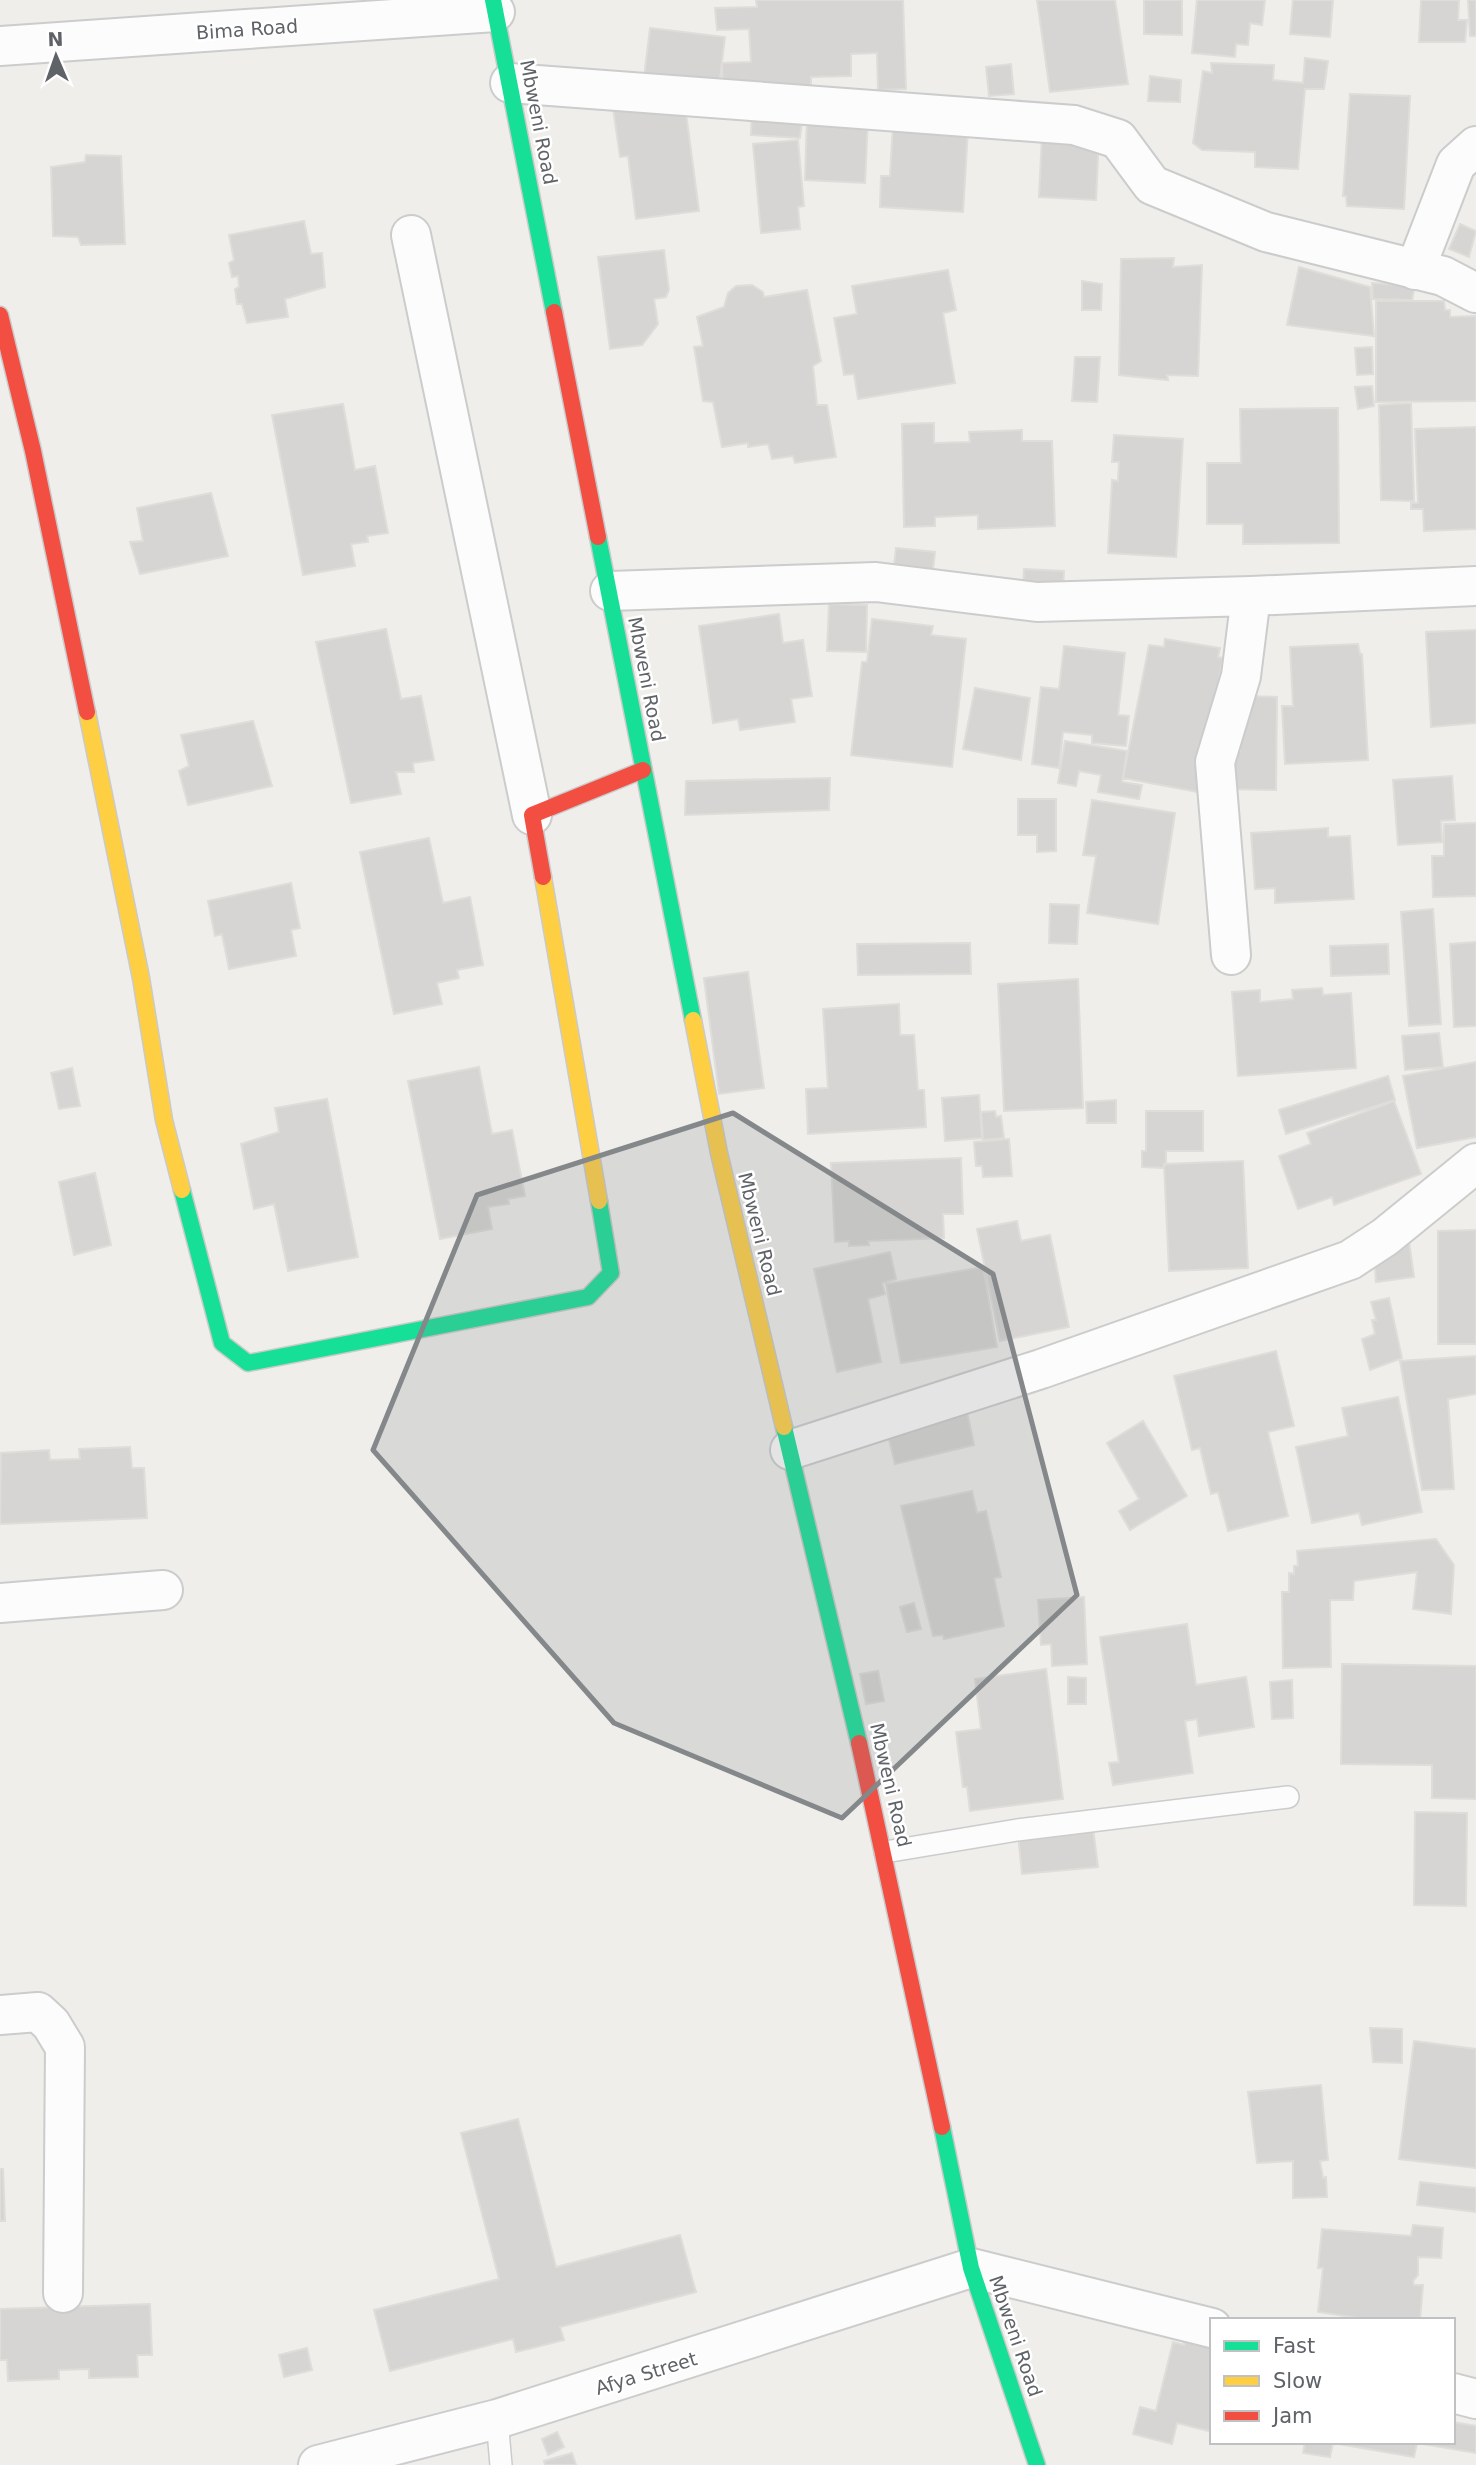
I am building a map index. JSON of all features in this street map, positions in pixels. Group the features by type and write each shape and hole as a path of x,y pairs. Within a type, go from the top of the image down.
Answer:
{"street":[{"name":"Bima Road","path":"0,46 494,6"},
{"name":"Mbweni Road","path":"494,6 719,1153 885,1852 971,2268 1037,2465"},
{"path":"510,83 1074,125 1118,139 1152,185 1266,232 1443,275 1476,293"},
{"path":"1415,270 1456,164 1476,146"},
{"path":"0,315 33,451 133,938 164,1121 222,1343 248,1363 589,1297 611,1273 532,815 411,235"},
{"path":"610,591 876,582 1037,602 1476,586"},
{"path":"1230,955 1215,762 1241,676 1251,596"},
{"path":"532,815 643,770"},
{"path":"790,1450 1041,1369 1350,1261 1385,1237 1476,1163"},
{"path":"0,1603 163,1590"},
{"path":"0,2015 38,2012 51,2024 65,2047 63,2293"},
{"path":"971,2268 1210,2328"},
{"name":"Afya Street","path":"318,2465 497,2419 971,2268"},
{"path":"1455,2394 1476,2399"}],"lane":[{"path":"885,1852 1017,1830 1288,1797"},
{"path":"497,2419 500,2465"}],"highlighted area":[{"path":"733,1113 993,1274 1077,1595 842,1818 614,1723 373,1450 477,1195"}],"building":[{"path":"756,0 903,0 906,89 878,90 877,53 851,54 851,76 811,77 811,92 723,95 722,63 751,62 749,29 717,30 715,8 757,7"},
{"path":"1037,0 1115,0 1128,84 1050,92"},
{"path":"1144,0 1182,0 1182,35 1144,34"},
{"path":"1197,0 1265,0 1262,25 1250,23 1248,45 1236,44 1235,57 1192,53"},
{"path":"1293,0 1333,0 1330,37 1290,34"},
{"path":"1421,0 1459,0 1458,20 1467,20 1465,42 1419,42"},
{"path":"1468,0 1476,0 1476,36 1470,36"},
{"path":"650,28 725,37 718,95 643,86"},
{"path":"1305,58 1328,61 1324,89 1305,89 1298,169 1255,167 1255,152 1202,150 1193,143 1203,71 1212,73 1211,63 1274,65 1273,80 1303,83"},
{"path":"1011,64 1014,94 989,96 986,67"},
{"path":"1150,76 1181,80 1180,102 1148,101"},
{"path":"1350,94 1410,96 1404,209 1347,206 1346,196 1343,196"},
{"path":"684,98 699,211 636,219 628,156 620,157 613,108"},
{"path":"752,110 803,113 800,138 751,135"},
{"path":"807,116 868,119 865,183 805,180"},
{"path":"893,125 968,130 963,212 880,207 881,176 890,176"},
{"path":"1042,135 1099,137 1096,200 1039,197"},
{"path":"798,140 804,206 798,207 800,229 761,233 753,144"},
{"path":"86,155 121,156 125,244 81,245 78,237 53,236 51,167 85,162"},
{"path":"304,221 311,254 322,253 325,287 285,299 288,317 247,323 242,304 237,304 235,289 239,287 238,276 232,277 229,263 234,260 229,235"},
{"path":"1460,224 1476,231 1469,257 1449,249"},
{"path":"664,250 669,290 666,297 654,299 658,324 642,345 610,349 598,257"},
{"path":"1174,258 1173,267 1202,265 1198,376 1167,375 1168,380 1119,375 1121,259"},
{"path":"1299,267 1370,287 1374,336 1287,325"},
{"path":"948,270 956,310 943,313 955,383 858,399 854,374 844,375 834,318 857,314 852,286"},
{"path":"1082,281 1102,284 1101,310 1082,310"},
{"path":"1372,283 1415,286 1412,300 1373,299"},
{"path":"752,285 763,292 764,297 807,290 821,361 813,366 817,405 827,405 836,457 795,463 793,456 772,459 768,444 748,447 748,443 722,447 713,402 703,401 694,347 703,346 697,317 724,307 728,293 736,286"},
{"path":"1376,301 1444,301 1445,310 1450,310 1450,317 1476,316 1476,401 1376,402"},
{"path":"1372,347 1373,374 1357,375 1355,348"},
{"path":"1075,357 1100,357 1097,402 1072,401"},
{"path":"1372,386 1374,406 1358,409 1355,387"},
{"path":"1411,403 1414,501 1381,500 1379,405"},
{"path":"343,404 355,470 375,466 388,533 367,536 368,542 351,544 355,566 303,575 272,415"},
{"path":"1338,408 1339,543 1243,544 1243,524 1207,524 1207,463 1241,463 1240,409"},
{"path":"934,423 934,443 970,442 969,432 1022,430 1022,441 1052,441 1055,526 978,529 978,515 935,517 935,526 904,527 902,424"},
{"path":"1476,427 1476,529 1424,531 1423,509 1411,509 1411,503 1418,503 1415,429"},
{"path":"1114,435 1183,439 1176,557 1108,553 1112,480 1118,481 1119,462 1112,462"},
{"path":"211,493 228,556 140,574 130,542 143,541 137,508"},
{"path":"896,548 935,552 933,570 894,565"},
{"path":"1024,569 1064,571 1063,590 1023,588"},
{"path":"829,604 867,605 866,652 827,651"},
{"path":"779,614 783,643 803,640 812,696 791,699 795,722 740,730 738,719 713,723 699,626"},
{"path":"872,619 933,626 931,635 966,639 952,767 851,755 862,662 867,662"},
{"path":"386,629 401,699 421,696 434,760 413,763 414,772 396,772 401,794 351,803 316,642"},
{"path":"1476,630 1476,723 1431,727 1426,632"},
{"path":"1165,639 1220,648 1218,657 1223,658 1198,792 1123,778 1149,645 1164,647"},
{"path":"1358,644 1362,654 1368,760 1285,764 1282,706 1293,706 1290,647"},
{"path":"1064,646 1125,653 1118,715 1129,716 1126,746 1092,743 1092,735 1063,732 1059,768 1032,764 1041,687 1059,689"},
{"path":"975,688 1030,698 1021,760 963,749"},
{"path":"1241,696 1277,697 1276,790 1223,789 1224,751 1240,751"},
{"path":"253,721 272,786 188,805 179,771 189,766 181,735"},
{"path":"1065,741 1127,751 1122,782 1142,785 1139,799 1098,792 1101,775 1079,771 1076,786 1058,783"},
{"path":"1452,776 1455,820 1441,821 1442,842 1398,845 1393,780"},
{"path":"830,778 829,810 685,815 686,781"},
{"path":"1018,799 1056,799 1056,851 1037,852 1037,835 1018,835"},
{"path":"1092,800 1175,813 1158,924 1087,913 1096,856 1083,855"},
{"path":"1476,823 1476,896 1433,897 1432,856 1444,856 1444,824"},
{"path":"1328,828 1328,837 1350,836 1354,899 1275,903 1275,888 1255,889 1251,833"},
{"path":"429,838 443,903 470,897 483,965 457,970 459,978 437,983 442,1004 394,1014 360,852"},
{"path":"291,883 300,928 291,930 296,956 229,969 222,934 215,936 208,901"},
{"path":"1050,904 1079,905 1077,944 1049,943"},
{"path":"1433,909 1441,1024 1409,1026 1401,912"},
{"path":"1476,942 1476,1026 1454,1027 1450,944"},
{"path":"970,943 971,974 858,975 857,944"},
{"path":"1388,944 1389,974 1331,976 1330,946"},
{"path":"748,972 764,1088 719,1094 704,978"},
{"path":"1078,979 1083,1108 1004,1111 998,984"},
{"path":"1322,988 1323,995 1351,993 1356,1068 1238,1076 1232,992 1260,990 1260,1002 1293,999 1292,990"},
{"path":"899,1004 900,1035 914,1035 918,1090 924,1090 926,1127 808,1134 806,1089 828,1088 823,1009"},
{"path":"1439,1033 1443,1067 1405,1070 1402,1036"},
{"path":"1476,1062 1476,1137 1417,1148 1403,1076"},
{"path":"479,1067 492,1134 512,1130 525,1196 508,1199 509,1204 488,1207 492,1229 440,1239 408,1081"},
{"path":"72,1068 80,1106 59,1109 51,1073"},
{"path":"1388,1076 1395,1100 1286,1134 1279,1110"},
{"path":"979,1095 982,1138 945,1141 942,1098"},
{"path":"327,1099 358,1257 288,1271 274,1204 254,1209 241,1144 279,1132 275,1108"},
{"path":"1116,1100 1116,1123 1087,1123 1086,1102"},
{"path":"1394,1101 1421,1174 1334,1205 1332,1197 1298,1209 1279,1156 1311,1144 1307,1133"},
{"path":"995,1111 996,1117 1001,1116 1004,1138 983,1140 981,1112"},
{"path":"1146,1111 1203,1111 1203,1151 1166,1151 1166,1164 1163,1168 1142,1167 1142,1151 1146,1151"},
{"path":"1009,1139 1012,1176 983,1177 982,1166 976,1166 974,1142"},
{"path":"961,1158 963,1214 943,1214 944,1238 868,1241 869,1245 849,1246 849,1241 835,1242 831,1163"},
{"path":"1243,1161 1248,1268 1169,1271 1164,1164"},
{"path":"95,1173 111,1245 74,1255 59,1182"},
{"path":"1017,1221 1021,1241 1050,1235 1069,1327 1000,1341 977,1229"},
{"path":"1476,1230 1476,1344 1438,1344 1438,1231"},
{"path":"1408,1234 1414,1277 1376,1282 1374,1254"},
{"path":"890,1252 896,1279 882,1283 885,1294 868,1299 881,1362 837,1372 814,1269"},
{"path":"983,1267 997,1347 901,1363 886,1284"},
{"path":"1389,1298 1402,1358 1370,1370 1362,1339 1375,1334 1372,1320 1376,1320 1371,1302"},
{"path":"1276,1351 1294,1426 1268,1432 1288,1516 1228,1531 1218,1492 1211,1494 1200,1448 1192,1450 1174,1376"},
{"path":"1476,1356 1476,1394 1448,1399 1454,1489 1422,1490 1400,1361"},
{"path":"1398,1397 1422,1512 1362,1525 1359,1513 1312,1523 1296,1447 1348,1436 1342,1408"},
{"path":"967,1412 974,1445 895,1464 887,1431"},
{"path":"1143,1421 1187,1496 1130,1530 1119,1511 1139,1499 1107,1443"},
{"path":"130,1447 132,1468 144,1468 147,1518 0,1524 1,1453 49,1450 50,1460 80,1459 79,1449"},
{"path":"972,1491 977,1513 986,1511 1001,1577 994,1578 1004,1626 944,1639 943,1635 933,1636 901,1506"},
{"path":"1436,1539 1454,1565 1451,1614 1413,1609 1417,1572 1354,1581 1353,1600 1330,1600 1331,1667 1283,1668 1282,1592 1289,1592 1289,1573 1294,1574 1294,1566 1298,1566 1297,1551"},
{"path":"1084,1597 1087,1664 1052,1666 1051,1644 1041,1645 1038,1600"},
{"path":"914,1603 921,1629 907,1632 900,1607"},
{"path":"1187,1624 1196,1685 1246,1677 1254,1727 1199,1736 1197,1719 1185,1721 1193,1773 1113,1785 1109,1763 1119,1762 1100,1637"},
{"path":"1342,1664 1476,1666 1476,1799 1432,1798 1432,1765 1341,1764"},
{"path":"1046,1669 1063,1799 970,1811 967,1787 963,1787 956,1732 981,1729 975,1679"},
{"path":"878,1671 884,1701 866,1704 860,1674"},
{"path":"1068,1677 1086,1678 1086,1704 1068,1704"},
{"path":"1292,1680 1293,1718 1272,1719 1270,1682"},
{"path":"1415,1812 1467,1813 1466,1906 1414,1905"},
{"path":"1093,1828 1098,1867 1022,1874 1018,1835"},
{"path":"1370,2028 1402,2029 1402,2063 1373,2062"},
{"path":"1414,2041 1476,2049 1476,2168 1399,2159"},
{"path":"1321,2085 1328,2160 1320,2161 1323,2178 1326,2177 1327,2197 1293,2198 1293,2161 1257,2163 1248,2092"},
{"path":"518,2119 556,2267 680,2235 696,2292 560,2327 564,2340 516,2352 513,2339 390,2371 374,2310 499,2279 461,2133"},
{"path":"0,2169 3,2169 5,2221 0,2221"},
{"path":"1420,2182 1476,2188 1476,2212 1417,2205"},
{"path":"1413,2225 1443,2228 1441,2258 1418,2257 1418,2275 1413,2281 1414,2285 1423,2285 1420,2318 1358,2318 1318,2312 1323,2268 1318,2268 1322,2229 1411,2236"},
{"path":"150,2304 152,2355 137,2355 138,2377 89,2378 89,2369 59,2370 59,2379 8,2381 7,2360 0,2360 0,2309"},
{"path":"1184,2341 1210,2348 1210,2431 1177,2423 1172,2444 1133,2434 1140,2407 1156,2411 1173,2342 1184,2345"},
{"path":"307,2348 312,2370 284,2377 279,2355"},
{"path":"1455,2422 1476,2426 1476,2453 1423,2444 1455,2444"},
{"path":"557,2432 564,2447 548,2455 542,2439"},
{"path":"1305,2444 1333,2444 1330,2457 1303,2453"},
{"path":"1339,2444 1417,2444 1414,2457"},
{"path":"572,2453 576,2465 545,2465 544,2461"}],"traffic: fast":[{"path":"493,0 554,312"},
{"path":"598,537 693,1020"},
{"path":"182,1190 222,1343 248,1363 588,1297 611,1273 599,1201"},
{"path":"784,1427 859,1743"},
{"path":"942,2127 971,2268 1037,2465"}],"traffic: slow":[{"path":"87,712 141,978 164,1120 182,1190"},
{"path":"543,877 599,1201"},
{"path":"693,1020 719,1153 784,1427"}],"traffic: jam":[{"path":"554,312 598,537"},
{"path":"0,315 33,451 87,712"},
{"path":"543,877 532,815 643,770"},
{"path":"859,1743 942,2127"}]}
